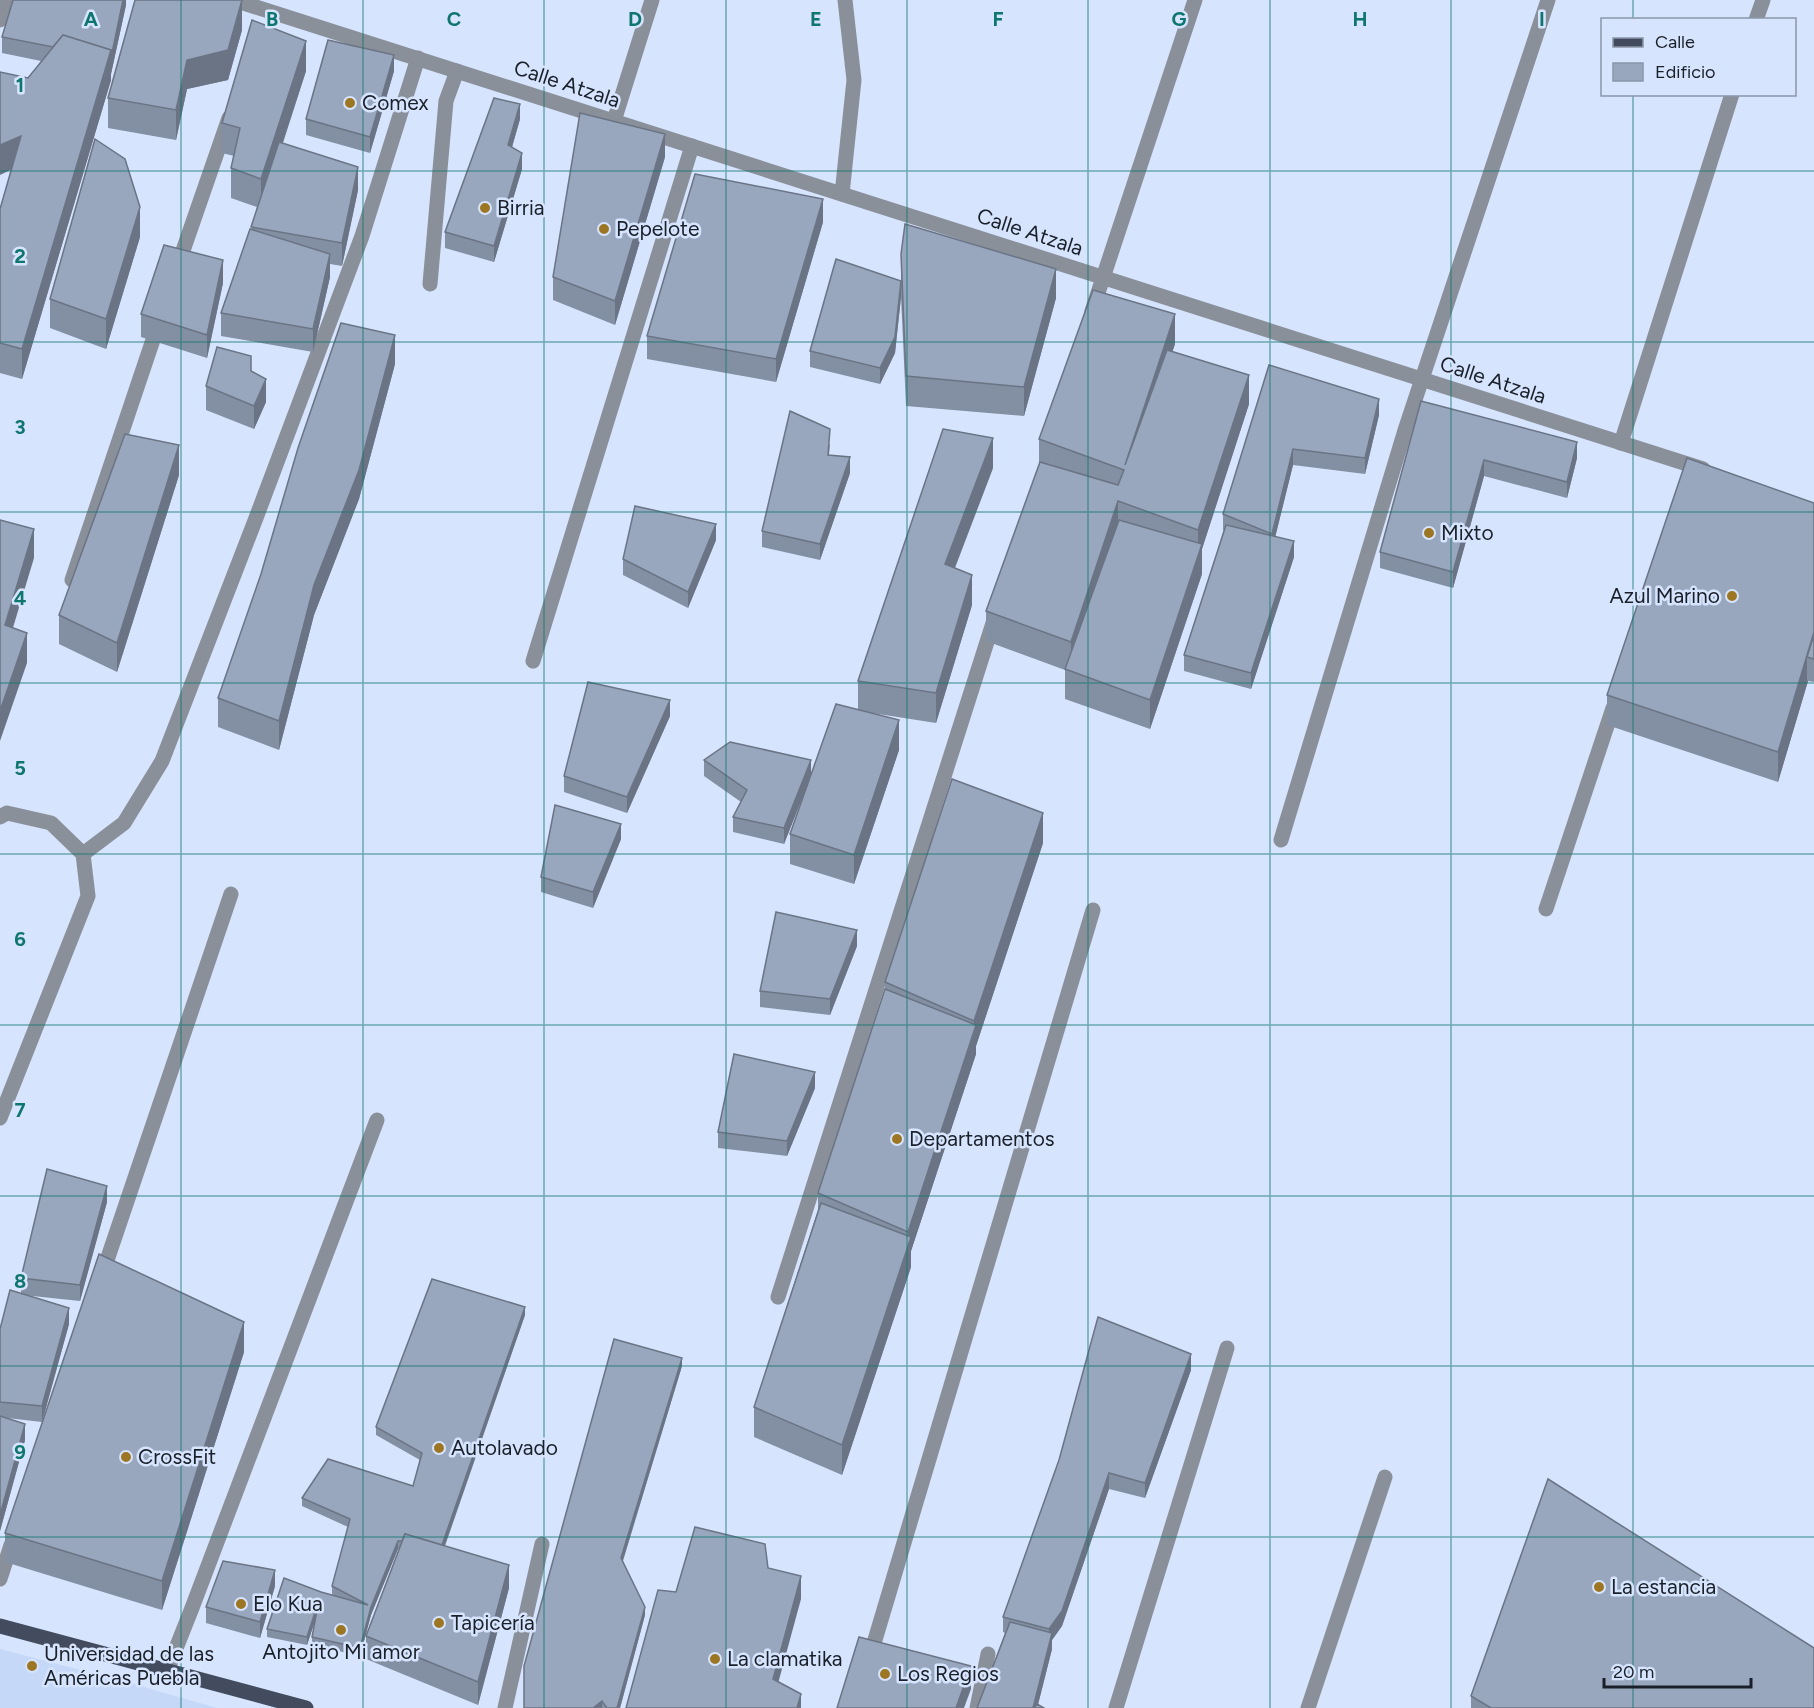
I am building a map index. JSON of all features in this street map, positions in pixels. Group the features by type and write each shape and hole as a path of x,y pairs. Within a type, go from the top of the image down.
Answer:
{"main road":[{"path":"0,1626 306,1708"}],"street":[{"path":"0,20 6,0"},
{"name":"Calle Atzala","path":"234,0 263,15 418,58 1621,443 1692,471 1715,473"},
{"path":"614,121 652,0"},
{"path":"842,194 854,80 845,0"},
{"path":"1089,323 1196,0"},
{"path":"1281,840 1406,427 1548,0"},
{"path":"1757,18 1763,0"},
{"path":"83,854 124,823 162,760 362,236 418,58"},
{"path":"430,284 446,101 457,71"},
{"path":"1621,443 1731,96"},
{"path":"171,286 233,106"},
{"path":"533,661 692,146"},
{"path":"72,580 164,309"},
{"path":"778,1298 998,606"},
{"path":"1546,909 1618,691"},
{"path":"0,818 7,813 51,823 83,854 87,896 0,1118"},
{"path":"95,1295 231,894"},
{"path":"865,1674 1093,910"},
{"path":"167,1671 377,1120"},
{"path":"1116,1708 1227,1348"},
{"path":"1308,1708 1385,1477"},
{"path":"0,1579 16,1529"},
{"path":"505,1708 542,1544"},
{"path":"977,1708 988,1654"}],"shaded area":[{"name":"Universidad de las Américas Puebla","path":"0,1649 130,1683 217,1708 0,1708"}],"building":[{"path":"13,0 123,0 111,58 111,50 63,35 53,47 2,37"},
{"path":"135,0 242,0 228,50 187,60 176,110 108,98"},
{"path":"252,20 306,41 261,179 231,168 240,128 222,123"},
{"path":"63,35 111,50 22,349 0,343 0,209 21,136 0,145 0,72 28,78"},
{"name":"Comex","path":"328,40 394,55 370,137 306,119"},
{"name":"Birria","path":"494,98 520,104 508,145 522,153 494,246 445,232"},
{"name":"Pepelote","path":"580,113 665,134 615,301 553,277"},
{"path":"95,139 125,159 140,207 106,319 50,299"},
{"path":"279,142 358,167 342,243 251,227"},
{"path":"695,174 823,199 776,359 647,336"},
{"path":"905,224 1056,269 1024,387 906,376 901,254"},
{"path":"250,229 330,254 313,329 221,313"},
{"path":"164,245 223,260 207,335 141,314"},
{"path":"836,259 901,281 895,337 880,368 810,351"},
{"path":"1093,290 1175,314 1125,465 1167,350 1249,375 1198,530 1118,501 1071,642 986,611 1040,462 1118,485 1124,470 1039,439"},
{"path":"341,323 395,335 359,470 314,585 279,721 218,698 261,574 298,448"},
{"path":"217,347 251,356 251,371 266,379 254,406 206,386"},
{"path":"1269,365 1379,399 1365,458 1293,449 1272,534 1223,514"},
{"name":"Mixto","path":"1421,401 1577,442 1567,482 1484,460 1453,572 1380,552"},
{"path":"790,411 830,429 828,455 850,457 820,544 762,531"},
{"path":"943,429 993,438 945,564 972,575 936,693 858,681"},
{"path":"125,434 179,445 117,643 59,615"},
{"name":"Azul Marino","path":"1687,458 1814,503 1814,632 1778,752 1607,695"},
{"path":"635,506 716,524 688,592 623,559"},
{"path":"0,520 34,529 5,625 27,633 0,711"},
{"path":"1119,520 1202,544 1150,700 1065,669"},
{"path":"1226,525 1294,541 1251,673 1184,655"},
{"path":"1814,635 1814,659 1807,657"},
{"path":"588,682 670,700 627,797 564,776"},
{"path":"836,704 899,720 854,855 790,834"},
{"path":"730,742 811,760 784,828 733,817 747,790 704,760"},
{"path":"952,779 1043,813 974,1021 885,982"},
{"path":"555,805 621,824 593,892 541,877"},
{"path":"776,912 857,930 830,999 760,991"},
{"name":"Departamentos","path":"885,989 976,1025 908,1232 818,1193"},
{"path":"734,1054 815,1072 787,1141 718,1132"},
{"path":"47,1169 107,1186 80,1285 21,1278"},
{"path":"821,1203 911,1237 842,1445 754,1407"},
{"name":"CrossFit","path":"99,1254 244,1322 162,1581 5,1533"},
{"name":"Autolavado","path":"432,1279 525,1307 442,1545 405,1534 402,1541 398,1541 371,1607 360,1648 312,1637 319,1600 307,1637 267,1629 284,1578 321,1592 368,1605 332,1586 350,1519 302,1498 328,1459 413,1486 422,1453 376,1427"},
{"path":"10,1290 69,1308 42,1406 0,1402 0,1329"},
{"path":"1098,1317 1191,1354 1145,1483 1109,1473 1062,1611 1049,1629 1003,1617 1059,1460"},
{"path":"614,1339 682,1358 621,1558 645,1607 617,1708 607,1708 602,1701 593,1708 524,1708 524,1666"},
{"path":"0,1416 25,1424 0,1515"},
{"name":"La estancia","path":"1548,1479 1814,1648 1814,1708 1491,1708 1471,1696"},
{"name":"La clamatika","path":"695,1527 765,1544 768,1568 801,1576 773,1679 801,1694 797,1708 626,1708 658,1590 676,1592"},
{"name":"Tapicería","path":"405,1534 509,1565 478,1682 366,1636"},
{"name":"Elo Kua","path":"223,1561 275,1570 260,1622 206,1607"},
{"path":"1010,1622 1052,1633 1033,1708 977,1708"},
{"path":"859,1637 971,1666 956,1708 837,1708"}],"place":[{"name":"Comex","path":"350,103"},
{"name":"Birria","path":"485,208"},
{"name":"Pepelote","path":"604,229"},
{"name":"Mixto","path":"1429,533"},
{"name":"Azul Marino","path":"1732,596"},
{"name":"Departamentos","path":"897,1139"},
{"name":"Autolavado","path":"439,1448"},
{"name":"CrossFit","path":"126,1457"},
{"name":"La estancia","path":"1599,1587"},
{"name":"Elo Kua","path":"241,1604"},
{"name":"Tapicería","path":"439,1623"},
{"name":"Antojito Mi amor","path":"341,1630"},
{"name":"La clamatika","path":"715,1659"},
{"name":"Universidad de las Américas Puebla","path":"32,1666"},
{"name":"Los Regios","path":"885,1674"}]}
